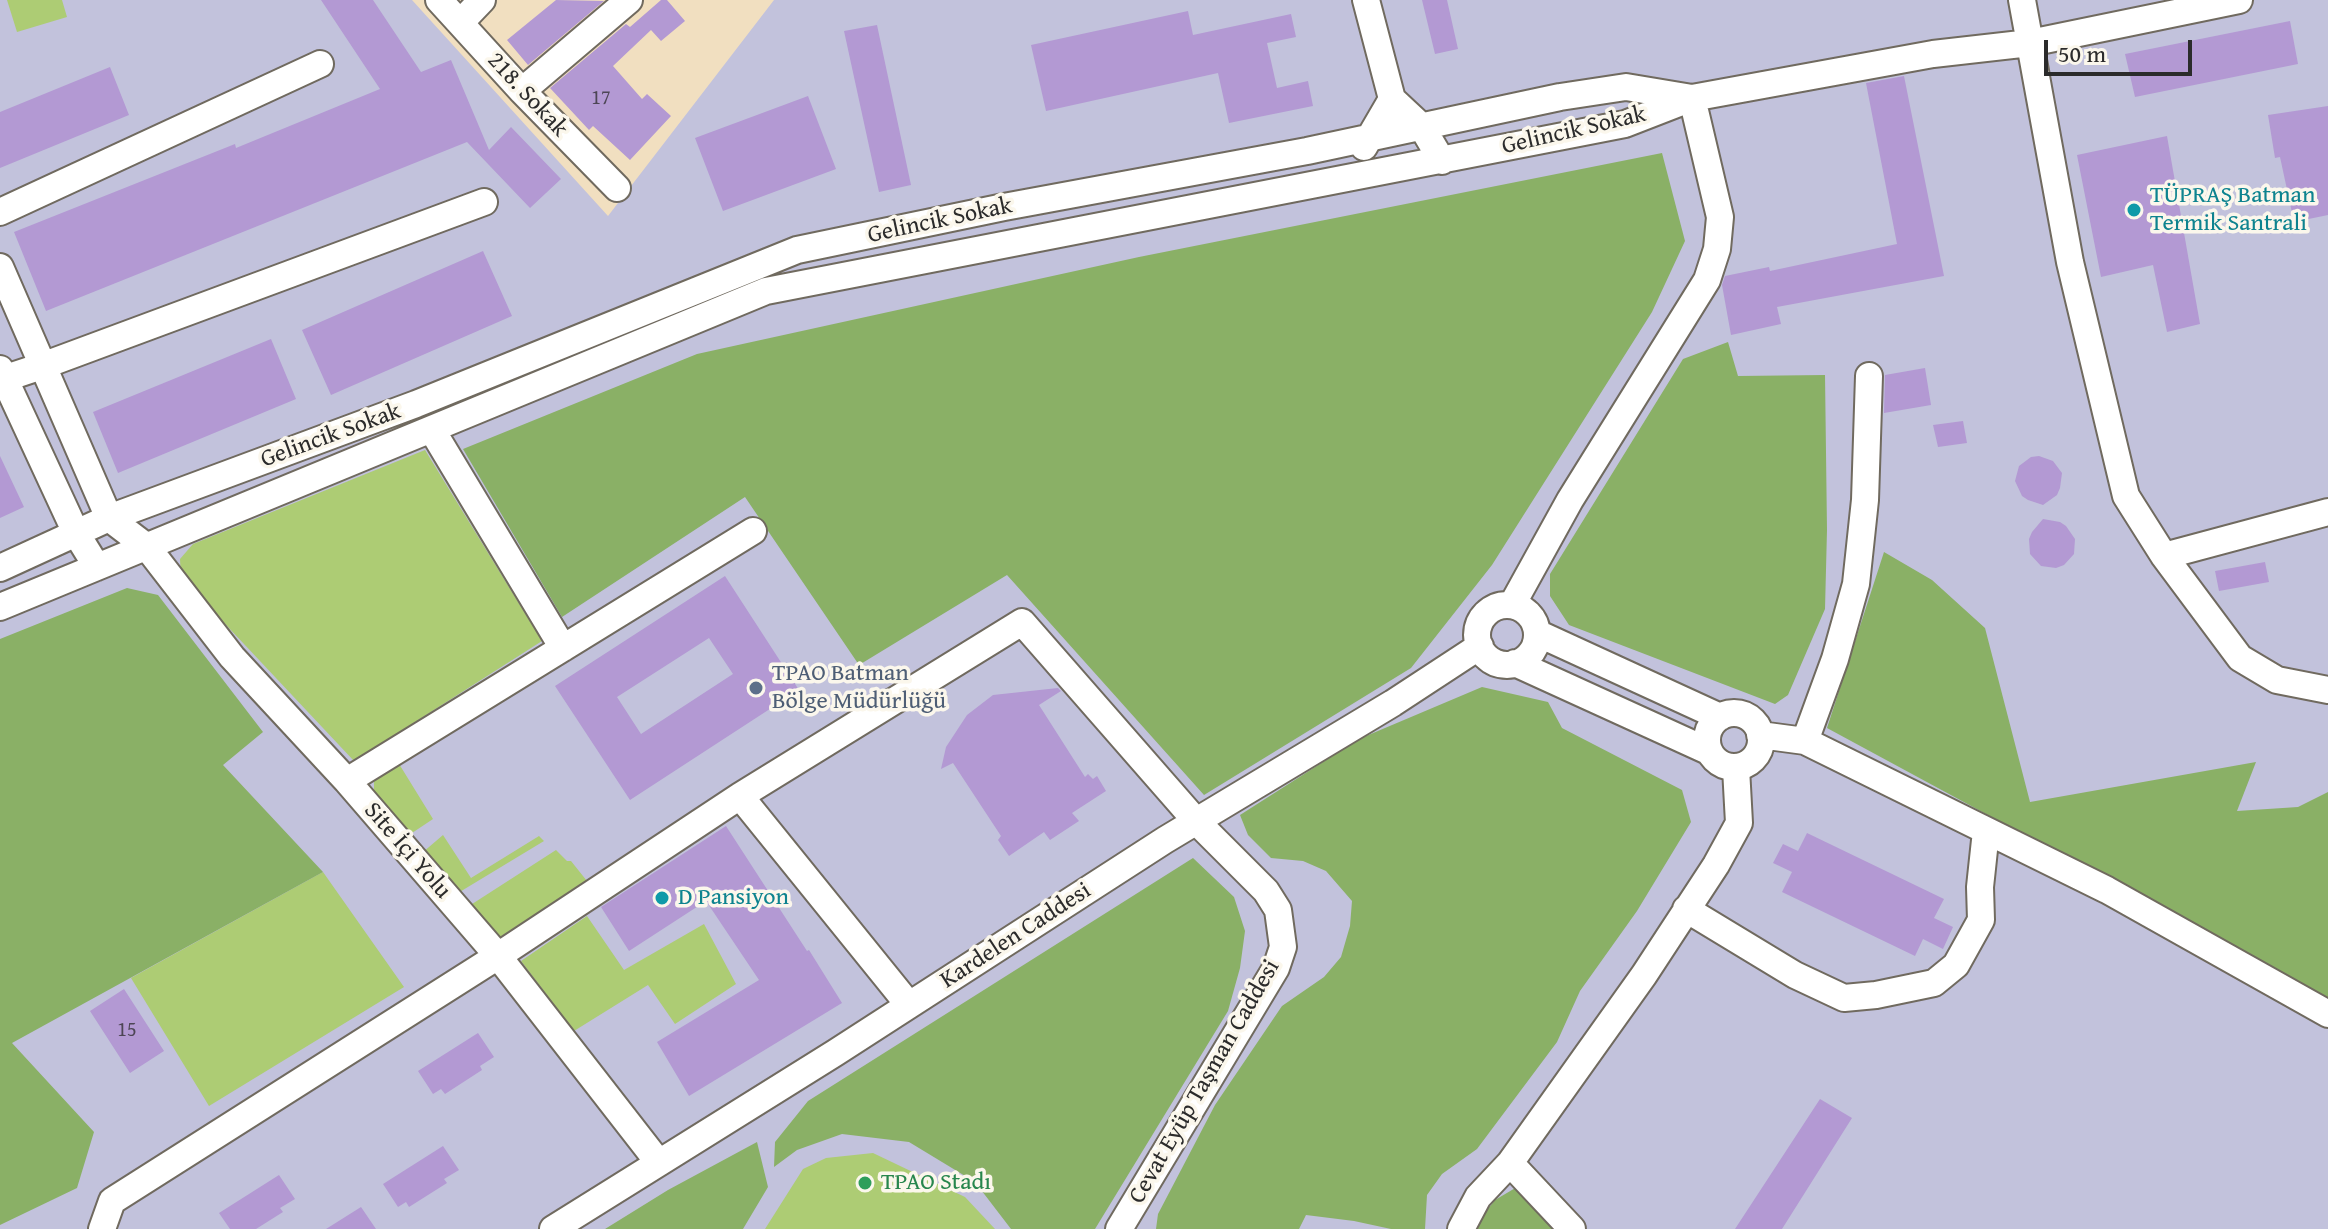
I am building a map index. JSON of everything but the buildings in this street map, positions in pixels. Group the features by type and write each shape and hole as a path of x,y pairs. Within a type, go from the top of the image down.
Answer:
{"street":[{"name":"218. Sokak","path":"439,0 617,188"},
{"path":"460,23 482,0"},
{"path":"522,91 629,0"},
{"path":"1366,0 1392,99 1422,127 1442,161"},
{"path":"2022,0 2070,262 2126,496 2164,556 2240,658 2277,680 2328,690"},
{"path":"1512,605 1570,500 1707,280 1717,249 1720,217 1692,98 1933,54 2030,43 2239,0"},
{"path":"0,212 320,64"},
{"name":"Gelincik Sokak","path":"0,568 109,518 416,404 797,250 1560,97 1626,87 1692,98"},
{"name":"Gelincik Sokak","path":"0,607 766,291 1625,124 1692,98"},
{"path":"1352,179 1367,138 1392,99"},
{"path":"97,567 76,533 1,376 42,366 484,202"},
{"path":"797,250 819,280"},
{"path":"0,267 109,518"},
{"path":"1805,741 1835,659 1856,584 1865,500 1869,376"},
{"path":"432,430 563,648"},
{"path":"2164,556 2328,512"},
{"name":"Site İçi Yolu","path":"109,518 147,547 232,657 347,781 498,956 659,1163"},
{"path":"347,781 753,531"},
{"path":"1512,605 1530,615 1537,633 1532,652 1524,659 1515,663 1498,663 1480,646 1478,628 1495,608 1512,605"},
{"name":"Cevat Eyüp Taşman Caddesi","path":"740,796 1022,622 1196,821 1266,891 1278,910 1283,947 1276,968 1119,1229"},
{"path":"1537,633 1720,717"},
{"name":"Kardelen Caddesi","path":"553,1229 1196,821 1393,703 1480,646"},
{"path":"1515,663 1708,751 1719,764 1736,768 1745,765 1758,753 1761,744 1757,726 1745,715 1720,717 1707,735 1708,751"},
{"path":"1760,735 1805,741 2107,890 2328,1014"},
{"path":"1461,1229 1478,1197 1510,1163 1644,975 1716,865 1739,823 1736,768"},
{"path":"102,1229 112,1201 498,956 740,796 909,1005"},
{"path":"1686,909 1795,975 1844,998 1934,983 1956,965 1981,920 1980,887 1986,831"},
{"path":"1510,1163 1572,1229"}],"shaded area":[{"path":"0,0 412,0 608,216 774,0 2328,0 2328,1229 0,1229"}],"green space":[{"path":"7,0 62,0 67,17 17,32"},
{"path":"1662,153 1685,241 1652,312 1492,565 1411,668 1204,795 1007,575 859,665 745,497 562,617 463,449 697,354 1139,257"},
{"path":"1728,342 1738,376 1825,375 1825,609 1788,695 1775,704 1569,625 1550,596 1550,574 1683,359"},
{"path":"425,450 542,641 354,761 181,577 180,559 193,544"},
{"path":"1884,552 1932,580 1985,628 2030,802 2256,762 2237,811 2298,807 2328,792 2328,999 1827,728"},
{"path":"127,588 158,595 263,732 223,765 323,872 12,1043 94,1132 77,1188 0,1225 0,639"},
{"path":"1482,687 1548,702 1562,728 1682,790 1691,822 1637,911 1580,991 1557,1042 1477,1149 1442,1174 1427,1195 1425,1229 1391,1229 1306,1215 1299,1229 1156,1229 1158,1214 1215,1105 1282,1006 1324,977 1341,957 1350,926 1352,901 1326,871 1303,861 1271,858 1248,835 1240,815 1359,739"},
{"path":"396,759 433,819 409,835 374,793 374,780"},
{"path":"443,835 471,878 539,836 544,841 458,893 422,853"},
{"path":"556,850 571,861 587,881 494,941 469,906"},
{"path":"1193,858 1234,897 1245,931 1240,968 1228,1011 1095,1229 1011,1229 975,1182 909,1142 842,1134 797,1150 774,1167 775,1142 808,1101"},
{"path":"323,872 404,987 209,1106 131,978"},
{"path":"587,916 624,970 704,924 736,984 675,1024 648,985 574,1031 521,961"},
{"path":"757,1142 768,1187 743,1229 605,1229 668,1190"},
{"name":"TPAO Stadı","path":"873,1153 965,1197 995,1229 765,1229 803,1169 826,1158"},
{"path":"1517,1187 1554,1229 1472,1229 1495,1200"}],"place":[{"name":"TÜPRAŞ Batman Termik Santrali","path":"2134,210"},
{"name":"TPAO Batman Bölge Müdürlüğü","path":"756,688"},
{"name":"D Pansiyon","path":"662,898"},
{"name":"TPAO Stadı","path":"865,1183"}]}
